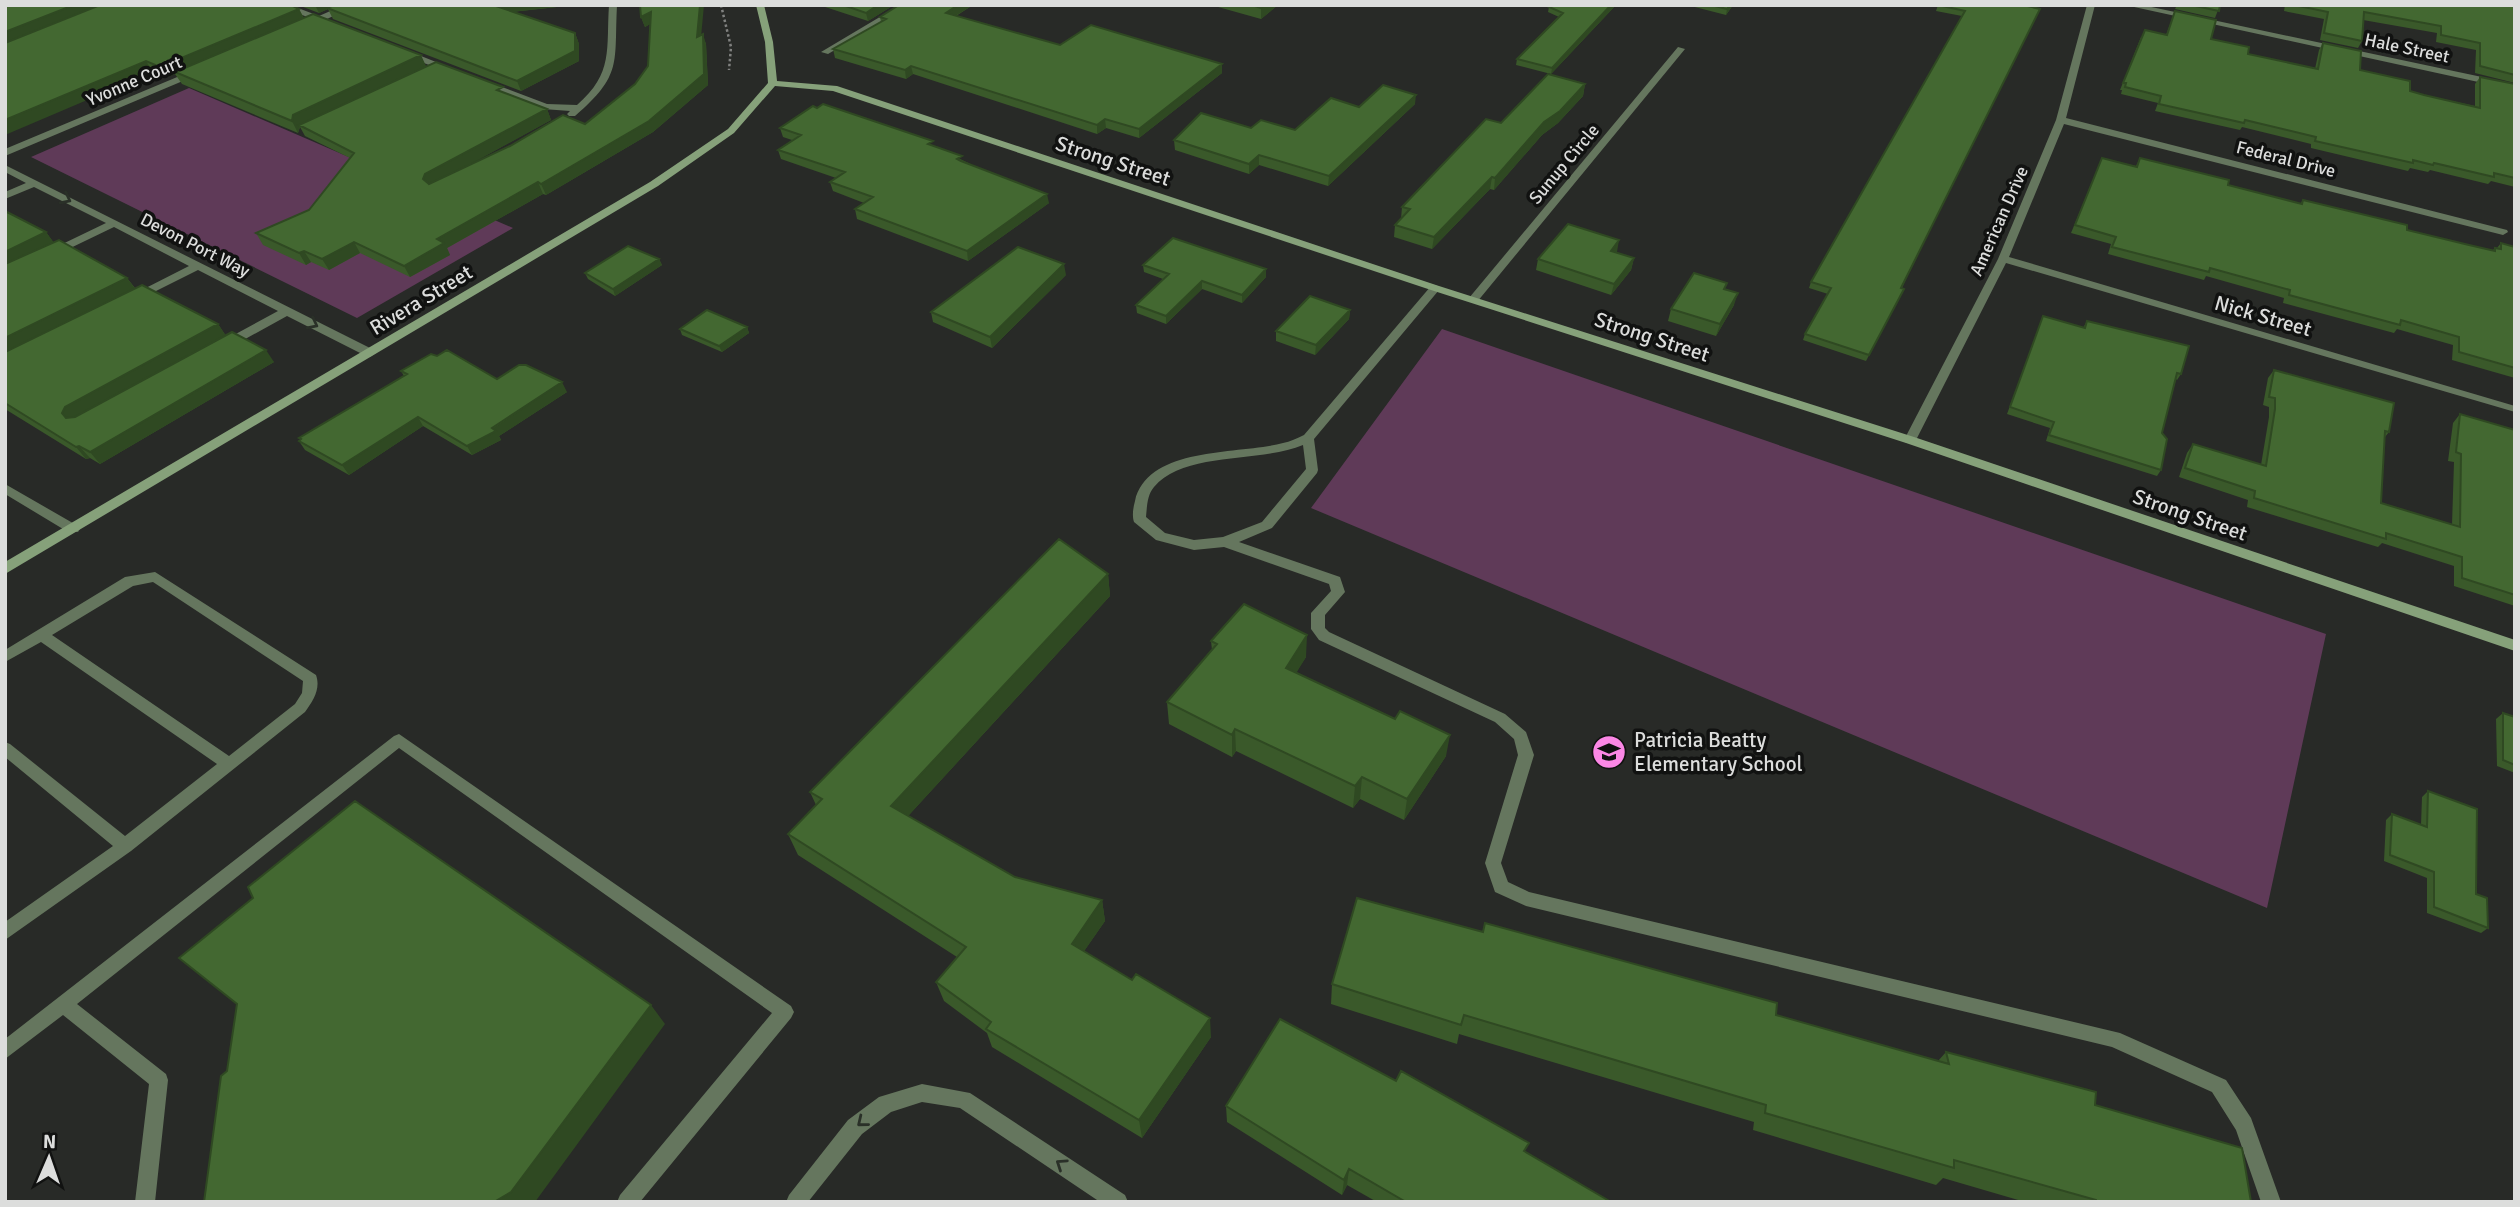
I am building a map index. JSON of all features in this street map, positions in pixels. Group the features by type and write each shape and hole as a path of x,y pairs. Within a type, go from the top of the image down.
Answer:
{"street":[{"path":"282,5 331,24"},
{"path":"294,30 352,5"},
{"path":"561,122 591,99 606,81 612,61 613,5"},
{"path":"760,5 769,42 773,83"},
{"path":"825,52 907,5"},
{"name":"American Drive","path":"1910,440 2003,259 2062,120 2091,5"},
{"name":"Hale Street","path":"2129,5 2515,87"},
{"path":"392,48 464,75"},
{"name":"Sunup Circle","path":"1473,300 1681,49"},
{"path":"429,72 441,66"},
{"name":"Yvonne Court","path":"5,153 206,68"},
{"path":"476,80 546,107 579,108"},
{"name":"Strong Street","path":"773,83 834,88 1435,288 1910,440 2515,646"},
{"name":"Rivera Street","path":"5,569 654,184 731,131 773,83"},
{"name":"Federal Drive","path":"2062,120 2503,232"},
{"name":"Devon Port Way","path":"5,168 370,353"},
{"path":"5,195 33,183"},
{"path":"41,258 114,223"},
{"name":"Nick Street","path":"2003,259 2512,409"},
{"path":"125,302 198,266"},
{"path":"1308,438 1312,470 1267,525 1225,542 1194,545 1161,537 1139,519 1140,499 1159,474 1186,464 1231,454 1283,448 1308,438 1435,288"},
{"path":"214,351 287,311"},
{"path":"5,488 73,528"},
{"path":"1225,542 1335,581 1338,592 1318,613 1318,629 1324,636 1500,718 1521,736 1526,755 1493,863 1501,887 1525,899 2113,1039 2219,1086 2244,1125 2271,1202"},
{"path":"5,657 130,581 155,577 311,679 309,694 300,708 125,846 5,932"},
{"path":"41,635 229,764"},
{"path":"5,1050 399,740 785,1012 627,1202"},
{"path":"5,748 125,846"},
{"path":"63,1004 159,1080 145,1202"},
{"path":"796,1202 855,1127 886,1104 922,1093 963,1099 1118,1202"}],"path":[{"path":"721,5 731,47 729,70"}],"shaded area":[{"path":"189,88 513,228 357,318 31,157"},
{"path":"1442,329 2326,634 2267,908 1311,508"}],"building":[{"path":"5,5 74,5 5,32"},
{"path":"100,5 291,5 299,9 160,67 146,61 5,120 5,43"},
{"path":"334,5 493,5 575,33 575,51 517,81 327,8"},
{"path":"640,5 700,5 697,37 703,34 704,74 649,121 541,184 538,182 437,239 444,243 404,266 354,242 322,259 304,251 299,253 256,233 309,210 354,153 299,125 436,62 503,87 497,90 547,109 425,174 423,179 429,184 510,146 563,115 585,124 635,84 648,66 651,12 641,17"},
{"path":"843,5 878,5 866,13"},
{"path":"899,5 958,5 946,13 1060,45 1091,25 1222,64 1139,129 1105,119 1097,125 911,66 905,70 833,49 886,19 880,17"},
{"path":"1611,5 1552,68 1517,59 1563,13 1549,7"},
{"path":"1711,5 1730,5 1727,9"},
{"path":"1938,5 2023,5 2040,9 1901,288 1904,289 1869,355 1805,334 1831,288 1811,282 1965,11"},
{"path":"2191,5 2220,5 2219,11"},
{"path":"2294,5 2515,5 2515,75 2480,66 2480,43 2441,35 2441,26 2364,12 2362,41 2324,33 2328,12"},
{"path":"2175,11 2216,20 2211,39 2249,47 2248,54 2318,69 2323,43 2361,51 2360,70 2410,81 2410,91 2480,108 2480,77 2515,84 2515,178 2494,173 2494,177 2434,163 2433,165 2413,160 2413,163 2315,141 2316,137 2245,120 2244,123 2159,104 2161,96 2125,87 2126,83 2123,83 2145,30 2167,35"},
{"path":"313,14 421,55 293,115 292,121 175,72"},
{"path":"1548,74 1585,84 1560,111 1544,122 1495,178 1492,177 1434,237 1395,225 1410,209 1402,207 1486,119 1501,123"},
{"path":"1383,85 1416,95 1329,176 1259,155 1249,164 1174,140 1201,113 1251,128 1261,120 1295,130 1331,98 1359,107"},
{"path":"823,104 933,141 928,144 962,156 957,159 961,161 1047,194 967,251 855,209 873,197 830,182 845,172 778,150 801,135 780,128 813,106 817,108"},
{"path":"2102,158 2137,167 2140,158 2229,180 2228,185 2302,204 2303,200 2407,225 2407,230 2495,251 2495,248 2501,249 2501,243 2515,247 2515,368 2459,352 2459,337 2401,320 2400,325 2289,295 2290,290 2210,268 2209,272 2112,247 2116,237 2075,225"},
{"path":"5,211 46,232 5,252"},
{"path":"1568,224 1619,240 1611,251 1634,258 1614,284 1538,259"},
{"path":"1173,238 1266,269 1242,295 1202,281 1166,316 1136,305 1169,274 1143,265"},
{"path":"59,240 127,278 5,338 5,264"},
{"path":"628,246 659,259 613,289 585,273"},
{"path":"1018,247 1064,264 990,337 931,312"},
{"path":"1694,273 1727,283 1724,289 1738,293 1720,324 1671,309"},
{"path":"142,285 218,324 65,407 62,413 66,418 75,417 232,332 266,350 90,452 76,447 5,403 5,352"},
{"path":"1310,296 1350,310 1316,345 1276,331"},
{"path":"707,310 747,327 719,346 680,329"},
{"path":"2043,316 2085,328 2087,321 2189,346 2181,374 2177,373 2162,433 2167,439 2161,470 2049,435 2054,422 2010,407"},
{"path":"447,350 497,379 519,365 526,365 562,382 492,428 496,431 467,446 418,417 342,465 299,441 299,438 407,374 401,371 431,354 437,356"},
{"path":"2274,370 2394,403 2389,432 2385,431 2381,503 2460,527 2461,454 2456,452 2460,414 2515,430 2515,595 2462,578 2462,557 2386,533 2386,539 2254,498 2255,491 2185,468 2193,444 2266,466 2275,409 2275,398 2269,397"},
{"path":"1059,539 1108,574 891,806 1015,877 1102,900 1072,944 1132,980 1136,974 1210,1018 1139,1120 986,1029 991,1022 936,982 966,947 788,834 822,799 810,792"},
{"path":"1244,604 1307,635 1286,668 1395,719 1400,711 1450,735 1407,799 1362,777 1355,786 1235,729 1232,735 1167,702 1217,644 1211,641"},
{"path":"2503,713 2515,717 2515,765 2503,760"},
{"path":"2428,791 2477,809 2476,894 2487,898 2488,928 2434,907 2434,872 2390,855 2392,814 2427,827"},
{"path":"355,801 651,1005 511,1192 494,1202 204,1202 221,1076 227,1071 237,1004 179,958 253,898 248,887"},
{"path":"1357,898 1483,932 1485,923 1777,1003 1776,1015 1949,1064 1946,1052 2096,1092 2095,1105 2242,1148 2251,1202 2096,1202 1954,1160 1954,1168 1765,1113 1766,1105 1464,1015 1461,1025 1332,984"},
{"path":"1280,1019 1396,1081 1401,1071 1529,1143 1524,1151 1611,1202 1406,1202 1349,1169 1344,1180 1226,1106"}],"place":[{"name":"Patricia Beatty Elementary School","path":"1609,752"}]}
